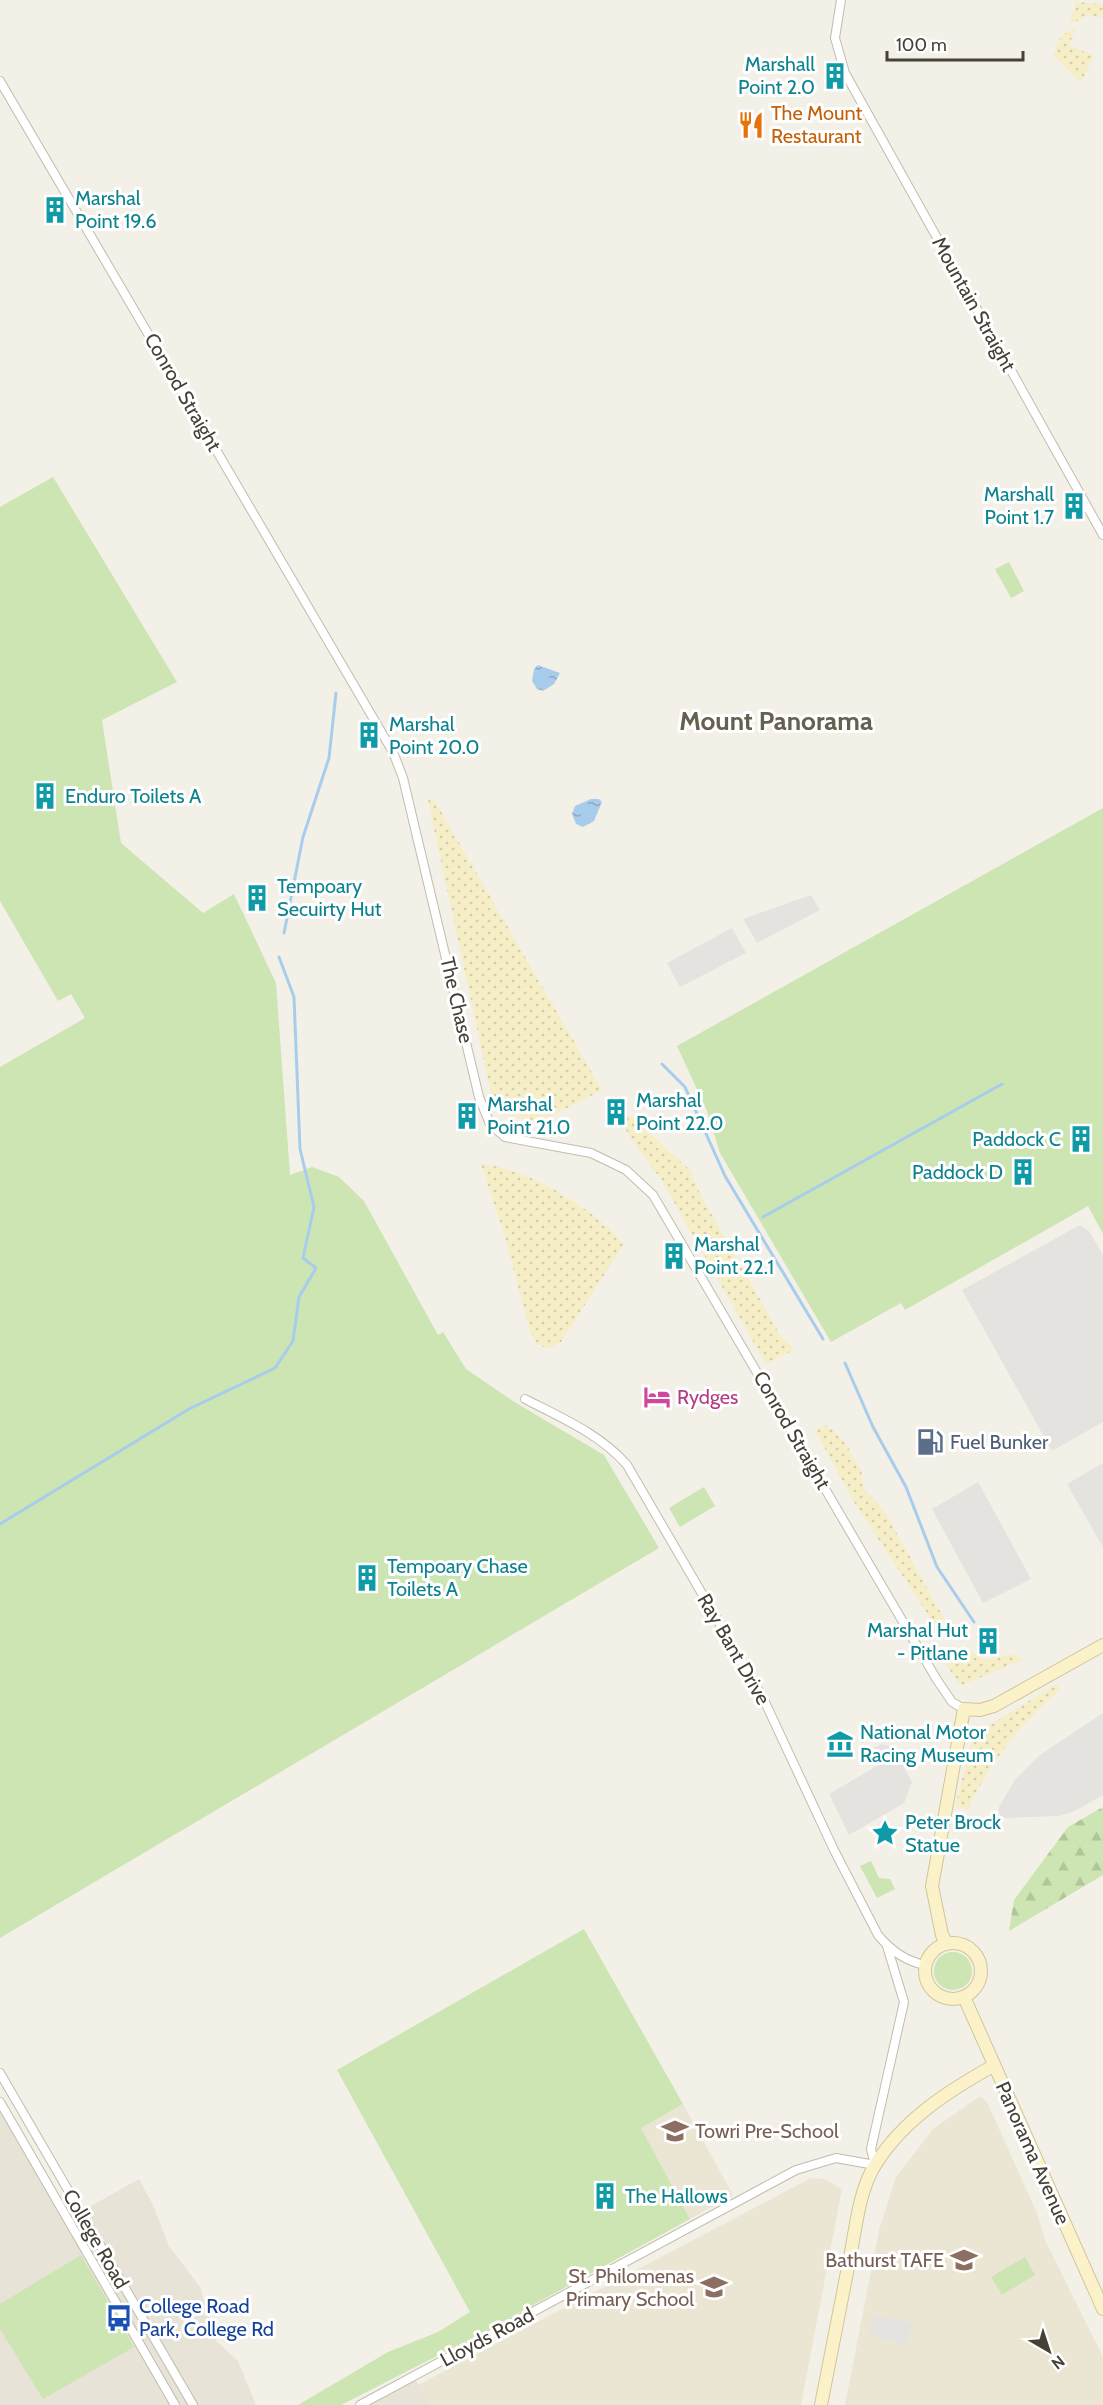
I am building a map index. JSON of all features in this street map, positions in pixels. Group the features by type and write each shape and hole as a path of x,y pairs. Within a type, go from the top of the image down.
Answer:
{"street":[{"name":"Mountain Straight","path":"841,0 835,38 846,73 1103,535"},
{"name":"Conrod Straight","path":"0,81 366,703"},
{"name":"The Chase","path":"366,703 393,752 403,778 480,1097 490,1124 498,1133 514,1140 571,1148 604,1158 631,1173 653,1195"},
{"name":"Conrod Straight","path":"653,1195 948,1698 964,1709"},
{"name":"Ray Bant Drive","path":"525,1400 579,1427 612,1448 627,1466 764,1700 834,1850 871,1923 886,1946 904,2002 871,2149 875,2165"},
{"path":"947,1943 942,1935 932,1886 964,1709 984,1709 999,1704 1103,1645"},
{"path":"955,1942 970,1947 980,1961 982,1970 977,1986 964,1997 956,1999 939,1995 927,1982 925,1965 933,1951 947,1943 955,1942"},
{"name":"Ray Bant Drive","path":"886,1946 908,1962 925,1965"},
{"name":"Panorama Avenue","path":"964,1997 1103,2309"},
{"path":"821,2405 863,2194 875,2165 926,2109 953,2088 993,2066"},
{"name":"College Road","path":"0,2073 193,2405"},
{"name":"College Road","path":"0,2102 175,2405"},
{"name":"Lloyds Road","path":"360,2405 796,2170 836,2158 875,2165"}],"shaded area":[{"path":"811,895 820,910 757,943 743,919"},
{"path":"732,928 746,953 680,987 667,963"},
{"path":"1080,1225 1089,1231 1103,1255 1103,1422 1052,1451 962,1290"},
{"path":"1103,1463 1103,1547 1067,1484"},
{"path":"978,1482 1031,1579 983,1603 932,1509"},
{"path":"1103,1713 1103,1795 1075,1811 1058,1816 1002,1818 999,1814 999,1807 1015,1780 1040,1755"},
{"path":"882,1744 892,1746 912,1782 904,1803 849,1835 829,1794 882,1763 874,1748"},
{"name":"Bathurst TAFE","path":"980,2096 987,2102 1037,2213 1045,2240 1103,2357 1103,2405 845,2405 879,2230 896,2177 933,2129"},
{"path":"0,2102 68,2219 139,2179 152,2203 169,2246 200,2287 216,2341 238,2361 256,2405 0,2405"},
{"path":"683,2104 733,2195 690,2219 641,2128"},
{"name":"St. Philomenas Primary School","path":"811,2178 825,2179 842,2189 801,2405 429,2405 418,2385"},
{"path":"874,2315 912,2323 907,2344 869,2336"},
{"path":"414,2377 429,2405 360,2405"}],"green space":[{"path":"53,477 177,682 102,720 121,843 203,913 234,894 276,983 290,1175 312,1167 339,1177 364,1201 438,1335 443,1332 466,1369 516,1403 604,1455 659,1548 0,1938 0,1067 85,1018 71,994 58,1001 0,901 0,507"},
{"path":"1009,562 1024,591 1011,598 995,569"},
{"path":"1103,808 1103,1234 1088,1206 905,1310 901,1303 831,1342 720,1153 707,1111 677,1046"},
{"path":"704,1487 715,1506 680,1527 669,1508"},
{"path":"1103,1807 1103,1875 1009,1931 1014,1900 1068,1827"},
{"path":"871,1861 879,1878 890,1879 895,1889 877,1898 860,1866"},
{"path":"584,1929 683,2104 641,2128 690,2219 482,2333 341,2405 298,2405 388,2352 438,2332 470,2312 337,2070"},
{"path":"953,1952 966,1958 972,1971 966,1984 953,1990 940,1984 934,1971 940,1958"},
{"path":"81,2255 134,2347 43,2399 0,2329 0,2304"},
{"path":"1025,2257 1035,2275 1002,2295 991,2277"}],"sand":[{"path":"1076,2 1103,4 1103,18 1090,15 1070,24"},
{"path":"1076,27 1069,45 1094,56 1081,83 1053,55 1061,36"},
{"path":"433,798 602,1090 540,1122 505,1115 491,1093 428,801"},
{"path":"624,1110 690,1170 700,1194 779,1333 794,1350 766,1364 661,1179 634,1143 617,1115"},
{"path":"481,1164 519,1173 559,1192 596,1217 624,1244 561,1342 549,1349 537,1344 530,1331 504,1234"},
{"path":"827,1425 846,1444 861,1470 864,1489 884,1510 947,1624 938,1630 854,1502 815,1430"},
{"path":"968,1650 986,1660 1014,1654 1022,1660 960,1686 941,1656 946,1653"},
{"path":"1056,1684 1060,1690 1032,1716 1008,1744 986,1775 968,1809 955,1807 975,1737"}],"water":[{"path":"538,665 560,673 554,684 543,691 537,689 532,681 534,669"},
{"path":"591,799 599,799 602,802 594,821 583,827 576,824 572,814 575,806"}],"waterway":[{"path":"284,933 303,837 329,758 336,693"},
{"path":"0,1524 189,1409 275,1368 293,1341 299,1297 316,1268 303,1258 314,1207 300,1149 294,997 279,957"},
{"path":"662,1064 685,1087 725,1176 823,1339"},
{"path":"763,1217 1002,1084"},
{"path":"845,1363 873,1427 906,1487 937,1567 974,1622"}],"place":[{"name":"Marshall Point 2.0","path":"835,76"},
{"name":"The Mount Restaurant","path":"751,125"},
{"name":"Marshal Point 19.6","path":"55,210"},
{"name":"Marshall Point 1.7","path":"1074,506"},
{"name":"Marshal Point 20.0","path":"369,735"},
{"name":"Enduro Toilets A","path":"45,796"},
{"name":"Tempoary Secuirty Hut","path":"257,898"},
{"name":"Marshal Point 22.0","path":"616,1112"},
{"name":"Marshal Point 21.0","path":"467,1116"},
{"name":"Paddock C","path":"1081,1139"},
{"name":"Paddock D","path":"1023,1172"},
{"name":"Marshal Point 22.1","path":"674,1256"},
{"name":"Rydges","path":"657,1397"},
{"name":"Fuel Bunker","path":"930,1442"},
{"name":"Tempoary Chase Toilets A","path":"367,1578"},
{"name":"Marshal Hut - Pitlane","path":"988,1641"},
{"name":"National Motor Racing Museum","path":"840,1744"},
{"name":"Peter Brock Statue","path":"885,1833"},
{"name":"Towri Pre-School","path":"675,2131"},
{"name":"The Hallows","path":"605,2196"},
{"name":"Bathurst TAFE","path":"964,2260"},
{"name":"St. Philomenas Primary School","path":"714,2287"},
{"name":"College Road Park, College Rd","path":"119,2318"}],"district":[{"name":"Mount Panorama","path":"776,721"}]}
